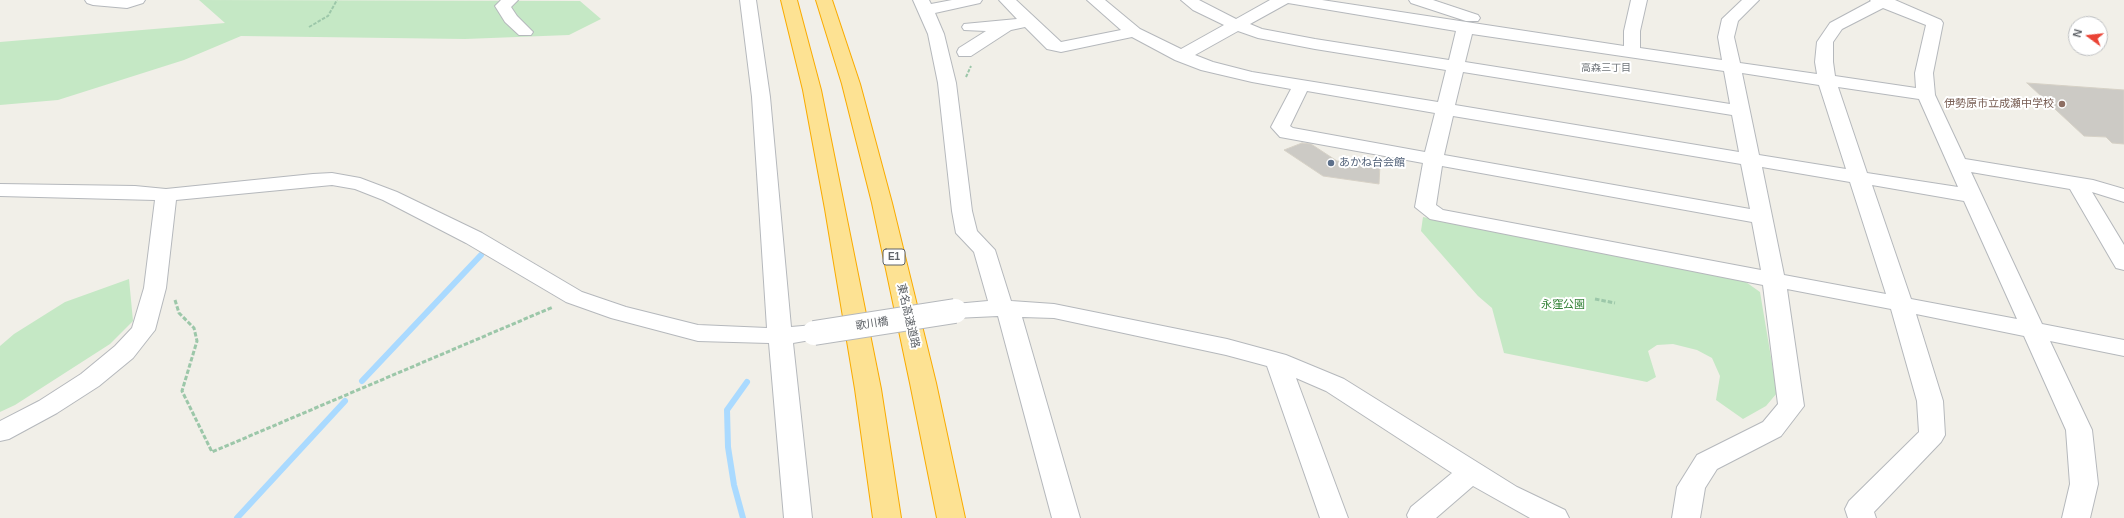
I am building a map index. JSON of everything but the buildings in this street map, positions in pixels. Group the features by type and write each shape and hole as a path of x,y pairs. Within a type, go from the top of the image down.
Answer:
{"highway":[{"path":"789,0 812,90 835,209 868,389 887,518"},
{"name":"東名高速道路","path":"824,0 851,84 882,203 923,383 950,518"}],"street":[{"path":"93,0 127,3 137,0"},
{"path":"510,0 503,6 511,19 525,32"},
{"path":"748,0 761,97 780,336 798,518"},
{"path":"974,0 924,5 938,40 947,84 962,211 967,234 984,250 1004,308 1066,518"},
{"path":"1006,0 1053,45 1061,47 1134,32"},
{"path":"1095,0 1134,32 1181,56 1208,66 1300,86 1973,196"},
{"path":"1189,0 1199,7 1236,25 1258,32 1315,44 1740,111"},
{"path":"1181,56 1282,0"},
{"path":"1293,0 1465,28 1828,82 1926,95"},
{"path":"1418,0 1487,23 1503,30 1505,33"},
{"path":"1632,52 1632,31 1639,0"},
{"path":"1686,518 1691,487 1708,462 1772,429 1791,406 1774,279 1726,37 1730,19 1751,0"},
{"path":"1862,518 1859,509 1932,435 1930,401 1901,304 1828,82 1824,62 1825,42 1836,26 1882,1 1935,23 1924,73 1926,95 2035,330 2079,430 2083,459 2084,484 2076,518"},
{"path":"970,27 1006,26 1028,21"},
{"path":"966,52 1006,26"},
{"path":"1465,28 1433,159 1425,207 1437,214 2124,348"},
{"path":"1300,86 1280,127 1287,133 1761,217"},
{"path":"1958,164 2093,186 2124,196"},
{"name":"歌川橋","path":"0,190 135,192 166,195 313,180 332,179 360,184 390,196 474,238 574,297 619,313 698,333 780,336 814,333 955,311 1004,308 1054,311 1227,347 1277,361 1334,385 1470,472 1507,494 1555,518"},
{"path":"2077,184 2118,242 2124,263"},
{"path":"0,432 48,407 90,380 124,352 143,330 153,294 166,195"},
{"path":"1277,361 1334,518"},
{"path":"1422,518 1421,515 1470,472"}],"path":[{"path":"309,27 328,16 337,0"},
{"path":"153,294 171,292 179,313 188,320 194,328 197,341 182,391 212,452 511,326 574,297"},
{"path":"1595,299 1615,302"}],"green space":[{"path":"199,0 580,1 601,19 569,35 465,39 241,36 184,60 58,100 0,105 0,42 225,23"},
{"name":"永窪公園","path":"1423,217 1743,280 1760,292 1777,393 1766,406 1743,419 1716,400 1720,376 1712,358 1697,350 1673,344 1657,345 1648,351 1656,377 1647,382 1504,353 1492,308 1478,296 1421,231"},
{"path":"129,279 133,321 110,344 15,405 0,412 0,346 14,334 65,302"}],"waterway":[{"path":"362,381 481,255"},
{"path":"743,518 734,485 728,447 727,410 747,382"},
{"path":"237,518 345,401"}],"place":[{"name":"伊勢原市立成瀬中学校","path":"2062,104"},
{"name":"あかね台会館","path":"1331,163"}],"district":[{"name":"高森三丁目","path":"1606,68"}]}
